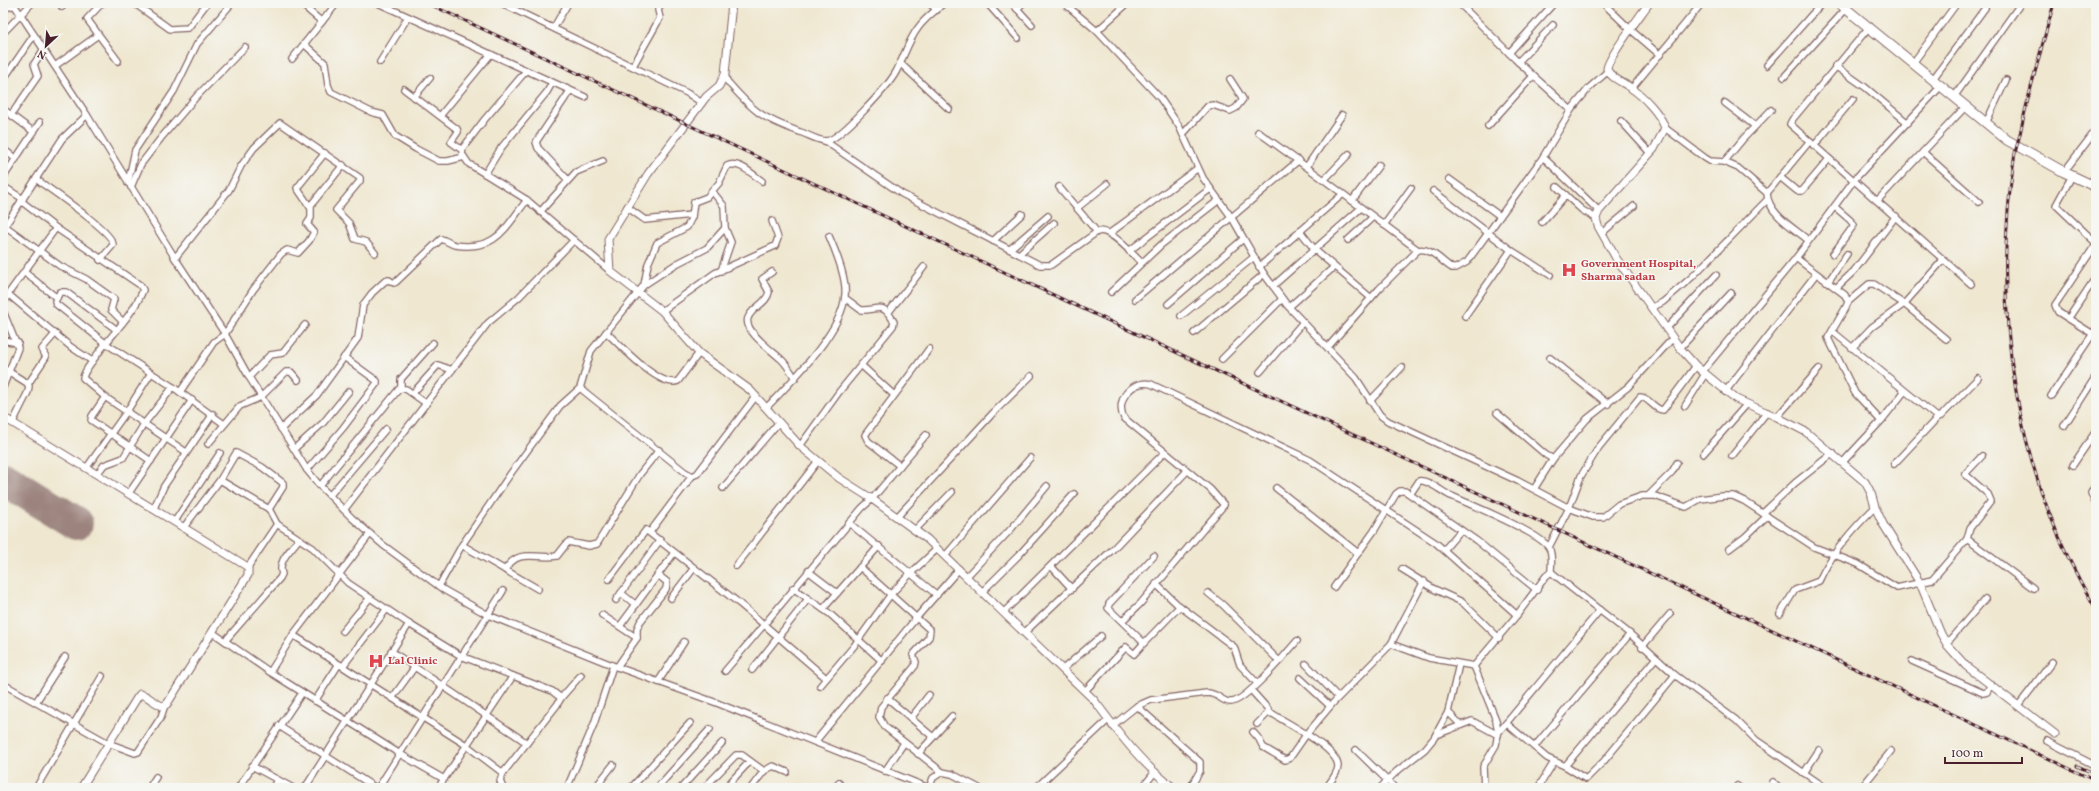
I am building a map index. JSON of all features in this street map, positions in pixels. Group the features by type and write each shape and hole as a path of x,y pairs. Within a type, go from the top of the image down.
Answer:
{"main road":[{"path":"1839,3 1870,26 1954,97 2018,147 2068,174 2093,185"}],"street":[{"path":"3,33 32,3"},
{"path":"102,3 87,18 118,61"},
{"path":"134,3 170,29 175,30 188,28 207,3"},
{"path":"129,185 135,150 174,91 197,44 232,3"},
{"path":"300,3 322,22"},
{"path":"292,59 337,3"},
{"path":"378,3 585,97"},
{"path":"501,3 554,27 687,93 702,103"},
{"path":"554,27 567,5 566,3"},
{"path":"632,66 660,18 658,10 662,3"},
{"path":"610,271 608,238 648,174 702,103 719,86 725,74 732,3"},
{"path":"929,3 937,10"},
{"path":"825,141 836,136 874,100 890,82 917,29 944,3"},
{"path":"987,3 1018,38"},
{"path":"1012,3 1032,25"},
{"path":"1017,9 1023,3"},
{"path":"1064,3 1097,31 1155,92 1183,134 1198,168 1210,189 1232,218 1259,267 1282,299 1356,378 1380,415 1388,421 1534,489 1569,508 1593,517 1603,517 1619,504 1631,498 1649,495 1686,507 1704,498 1733,496 1814,547 1858,564 1897,588 1932,580 1966,538 1970,528 1991,501 1988,494 1965,474 1982,456"},
{"path":"1097,31 1128,3"},
{"path":"1459,3 1518,62 1571,110"},
{"path":"1509,53 1554,3"},
{"path":"1603,3 1660,55"},
{"path":"1328,347 1371,298 1418,250 1424,249 1431,252 1449,266 1456,268 1467,262 1543,157 1571,110 1589,88 1608,72 1608,62 1649,3"},
{"path":"1632,88 1702,3"},
{"path":"1767,65 1822,3"},
{"path":"1913,63 1957,3"},
{"path":"1954,97 2021,3"},
{"path":"3,9 14,4 44,49 87,115 175,258 225,334 261,397 308,470 320,486 370,534 438,586 488,615 929,788 933,778 942,772"},
{"path":"1933,79 1985,8"},
{"path":"1784,77 1846,9"},
{"path":"380,62 408,17"},
{"path":"1518,62 1553,25"},
{"path":"1870,26 1835,66 1791,122 1792,128 1878,200 1971,284"},
{"path":"3,80 34,35"},
{"path":"54,66 98,35"},
{"path":"304,44 325,64 328,85 331,92 371,112 383,115 395,136 439,161 448,161 464,157"},
{"path":"129,185 141,164 161,138 196,97 245,47"},
{"path":"11,115 38,76 34,64 44,49"},
{"path":"440,116 491,54"},
{"path":"900,63 949,109"},
{"path":"1835,66 1865,87 1908,123"},
{"path":"462,150 485,119 526,71"},
{"path":"1608,72 1632,88 1659,117 1665,128 1710,161 1724,162 1734,166 1746,174 1767,193"},
{"path":"725,74 727,81 749,106 760,115 780,125 825,141 902,194 1040,265 1051,265 1097,232 1103,230 1110,234 1141,262"},
{"path":"1488,126 1533,76"},
{"path":"414,97 430,78"},
{"path":"1183,134 1208,106 1213,105 1230,111 1239,105 1243,99 1242,95 1230,79"},
{"path":"1986,123 2006,80"},
{"path":"485,174 501,148 547,92 552,83"},
{"path":"1685,406 1704,373 1796,258 1854,180 1941,86"},
{"path":"404,89 457,129 458,132 451,142 462,150 464,157 469,164 527,200 610,271 642,289 699,353 756,396 800,446 839,478 915,530 945,556 1094,700 1110,723 1144,763 1174,788"},
{"path":"568,180 538,148 536,142 570,91"},
{"path":"1808,240 1782,219 1767,200 1767,193 1852,98"},
{"path":"1725,103 1754,126"},
{"path":"1878,200 1966,106"},
{"path":"3,108 34,132"},
{"path":"1724,162 1754,126 1771,110"},
{"path":"87,115 62,139 4,228 39,250 60,266 86,279 114,299 111,310 123,322"},
{"path":"1307,166 1342,115"},
{"path":"1621,121 1650,153"},
{"path":"3,178 40,122"},
{"path":"175,258 229,190 241,166 254,148 277,124 283,123 343,165 361,180 336,211 349,223 355,239 366,242 375,252"},
{"path":"1596,218 1599,211 1650,153 1665,128"},
{"path":"2051,396 2095,333 2068,319 2055,309 2057,300 2096,243 2056,205 2068,174 2096,130"},
{"path":"1258,132 1325,179 1361,208 1418,250"},
{"path":"3,149 16,158"},
{"path":"1923,152 1979,202"},
{"path":"180,392 214,342 225,334 252,290 281,254 287,250 298,253 309,242 314,232 307,224 311,218 310,206 299,192 298,188 325,153"},
{"path":"1325,179 1349,154"},
{"path":"1543,157 1599,211"},
{"path":"1780,177 1797,191 1802,191 1829,159"},
{"path":"1135,299 1299,160"},
{"path":"540,212 576,172 603,161"},
{"path":"310,206 343,165"},
{"path":"642,289 648,264 657,243 687,227 692,214 694,202 707,197 718,183 725,169 730,165 742,167 762,181"},
{"path":"1352,201 1379,165"},
{"path":"1110,234 1198,168"},
{"path":"2093,185 2096,175"},
{"path":"36,179 97,224 113,240 113,245 100,260"},
{"path":"1449,179 1500,216"},
{"path":"1077,208 1107,184"},
{"path":"3,186 56,228 100,260 142,287 143,291 139,298 123,322 92,361 83,378 105,397 186,452"},
{"path":"1059,187 1097,232"},
{"path":"1557,187 1582,210 1596,218 1602,233 1616,258 1672,338 1696,366 1725,392 1806,432 1833,453 1868,487 1875,507 1920,583 1940,634 1947,644 1966,666 2055,734"},
{"path":"1384,225 1411,188"},
{"path":"1129,251 1210,189"},
{"path":"712,191 724,206 725,228 730,238 731,246 721,271"},
{"path":"1433,191 1511,250 1550,275"},
{"path":"1259,267 1343,194"},
{"path":"1542,222 1566,195"},
{"path":"281,429 318,395 359,335 363,305 372,293 385,281 389,280 394,283 396,282 441,239 454,244 469,246 489,243 504,229 527,200"},
{"path":"1111,292 1141,262 1194,218 1219,200"},
{"path":"1651,308 1663,302 1692,277 1767,200"},
{"path":"1602,233 1634,206"},
{"path":"627,207 645,220 692,214"},
{"path":"1833,254 1854,225 1835,207"},
{"path":"1273,286 1361,208"},
{"path":"993,241 1022,214"},
{"path":"1010,250 1048,216"},
{"path":"1836,288 1854,270 1896,216"},
{"path":"1348,240 1373,217"},
{"path":"662,311 721,271 775,246 778,238 772,221"},
{"path":"1019,254 1054,223"},
{"path":"3,305 8,294 56,228"},
{"path":"438,586 462,545 511,473 560,406 580,388 592,351 606,332 642,289 676,264 707,248 725,228"},
{"path":"1300,231 1315,250 1371,298"},
{"path":"767,407 811,360 836,323 845,298 840,265 829,236"},
{"path":"1168,304 1243,239"},
{"path":"344,510 488,323 519,297 574,240"},
{"path":"1466,316 1511,250"},
{"path":"1828,282 1847,254"},
{"path":"1181,316 1254,257"},
{"path":"1796,258 1845,295 1848,302"},
{"path":"1852,348 1872,327 1904,304 1943,260"},
{"path":"1289,306 1334,267"},
{"path":"888,313 924,268"},
{"path":"24,272 56,298"},
{"path":"772,272 762,279 769,292 768,296 750,314 747,320 759,341 781,360 795,378"},
{"path":"1194,333 1264,274"},
{"path":"1725,392 1816,274"},
{"path":"1666,329 1716,275"},
{"path":"2068,319 2096,277"},
{"path":"1880,421 1866,407 1852,387 1828,338 1848,302 1871,283 1880,287 1904,304 1946,339"},
{"path":"117,330 66,292 61,291 56,298 56,304 105,343 213,414 224,424"},
{"path":"1680,348 1731,293"},
{"path":"8,294 55,334 92,361"},
{"path":"800,446 861,365 891,330 894,322 888,313 877,307 861,310 845,298"},
{"path":"1222,359 1282,299"},
{"path":"3,311 18,343 18,348 10,372 3,387"},
{"path":"1260,372 1303,322"},
{"path":"249,377 270,355 283,353 305,325"},
{"path":"1832,331 1904,392 1938,417"},
{"path":"606,332 653,375 669,382 678,381 699,353"},
{"path":"12,422 28,392 28,384 46,357 42,349 55,334"},
{"path":"1534,489 1553,458 1587,419 1628,387 1672,338"},
{"path":"3,340 18,343"},
{"path":"320,486 401,388 401,379 433,343"},
{"path":"900,466 868,441 865,435 929,349"},
{"path":"308,470 343,428 377,383 377,380 344,357"},
{"path":"1550,358 1608,404"},
{"path":"413,393 438,365 452,370"},
{"path":"861,365 894,395"},
{"path":"1696,366 1663,410 1659,410 1645,397 1640,397 1599,447 1581,476 1569,508 1549,547 1551,572 1630,634 1655,659 1736,720 1760,744 1826,788"},
{"path":"1370,401 1402,367"},
{"path":"3,368 28,384"},
{"path":"1777,417 1819,369"},
{"path":"208,444 240,406 261,397 288,371 298,380"},
{"path":"87,467 127,411 151,373"},
{"path":"896,517 994,412 1031,376"},
{"path":"2064,426 2096,376"},
{"path":"1894,464 1938,417 1978,378"},
{"path":"1122,621 1224,507 1223,502 1165,452 1147,439 1122,414 1126,394 1141,383 1151,384 1310,460 1431,540 1517,615"},
{"path":"97,474 104,465 119,461 131,447 144,424 173,387"},
{"path":"401,388 413,393 427,404"},
{"path":"580,388 692,476"},
{"path":"294,449 323,423 349,391"},
{"path":"1843,462 1904,392"},
{"path":"650,532 692,476 697,474 756,396"},
{"path":"105,397 91,418 151,461"},
{"path":"129,493 192,400"},
{"path":"1703,454 1747,404"},
{"path":"1732,456 1767,412"},
{"path":"1497,413 1546,455 1553,458"},
{"path":"154,508 164,486 213,414"},
{"path":"3,417 248,566"},
{"path":"723,488 779,422"},
{"path":"330,495 386,429"},
{"path":"2073,465 2096,431"},
{"path":"725,670 793,588 849,523 872,500 926,435"},
{"path":"505,570 512,560 519,557 558,556 568,542 589,546 597,544 640,474 659,450"},
{"path":"1004,612 1165,452"},
{"path":"175,521 220,453"},
{"path":"184,527 220,480 236,453 262,467 283,484 269,509"},
{"path":"1730,549 1746,537 1795,482 1833,453"},
{"path":"945,556 1030,458"},
{"path":"736,566 818,461"},
{"path":"1649,495 1672,472 1677,464"},
{"path":"1025,632 1113,550 1187,471"},
{"path":"220,480 269,509 277,524 313,548 338,575 386,610 461,656 552,691 561,698"},
{"path":"1411,493 1419,481 1423,480 1440,491 1501,518 1542,541 1549,547"},
{"path":"2096,484 2091,491 2096,504"},
{"path":"967,576 1012,528 1047,486"},
{"path":"1276,488 1358,553"},
{"path":"1334,587 1400,491 1411,493 1462,530 1536,590"},
{"path":"915,530 952,492"},
{"path":"982,592 1020,555 1074,494"},
{"path":"1780,614 1795,590 1819,581 1834,555 1850,533 1875,507"},
{"path":"849,523 911,572 937,595"},
{"path":"3,684 108,743 136,754 161,717 165,705 248,575 248,566 277,524"},
{"path":"609,579 643,531 646,530 740,604 826,678"},
{"path":"1444,550 1462,530"},
{"path":"270,672 294,635 370,534"},
{"path":"1966,538 2033,588"},
{"path":"225,641 280,578 282,574 280,567 281,562 299,539"},
{"path":"616,600 660,540"},
{"path":"462,545 538,589"},
{"path":"823,608 879,546"},
{"path":"820,686 859,639 891,594 911,572 937,549"},
{"path":"620,626 674,553"},
{"path":"1144,642 1110,611 1108,606 1154,556"},
{"path":"1051,566 1072,589"},
{"path":"860,567 917,617 930,630 931,634 914,654 913,658 916,662 915,666 887,698 881,707 879,717 885,727 942,772 952,774 979,788"},
{"path":"671,598 694,568"},
{"path":"1402,569 1465,604 1499,638"},
{"path":"815,742 917,617 959,570"},
{"path":"808,571 837,593"},
{"path":"1484,788 1483,767 1496,745 1498,734 1496,720 1474,666 1477,660 1499,638 1546,576 1551,572"},
{"path":"567,788 594,724 615,666 637,638 637,629 640,622 666,589 667,582 658,575"},
{"path":"1253,732 1259,739 1263,748 1285,760 1290,758 1306,735 1330,706 1391,644 1424,581"},
{"path":"1156,584 1180,606 1234,647 1240,665 1257,684"},
{"path":"793,588 823,608 882,661"},
{"path":"279,726 377,788 503,591"},
{"path":"621,592 636,605"},
{"path":"1208,593 1223,605 1279,661"},
{"path":"343,631 369,599"},
{"path":"752,670 808,599"},
{"path":"1947,644 1985,599"},
{"path":"1085,691 1126,647 1134,654 1180,606"},
{"path":"315,701 341,665 386,610"},
{"path":"1498,734 1600,610"},
{"path":"1642,646 1670,614"},
{"path":"602,615 637,638"},
{"path":"305,788 370,683 409,624"},
{"path":"212,632 302,693 348,720 400,754 444,779"},
{"path":"1534,747 1630,634"},
{"path":"294,635 466,745 503,773"},
{"path":"1063,669 1101,636"},
{"path":"1036,788 1110,723 1137,706 1151,700 1207,693 1216,694 1231,703 1251,690 1297,641"},
{"path":"658,682 684,642"},
{"path":"1391,644 1429,658 1474,666"},
{"path":"391,651 442,687 527,743"},
{"path":"36,702 65,657"},
{"path":"1565,766 1655,659"},
{"path":"1912,661 1983,693 1987,692 1991,684"},
{"path":"2019,705 2052,662"},
{"path":"1306,664 1338,698"},
{"path":"1380,788 1396,772 1418,757 1436,735 1448,712 1459,664"},
{"path":"393,697 414,668"},
{"path":"503,788 500,781 503,773 561,698 581,675"},
{"path":"1506,723 1554,762 1565,766 1581,778 1587,779 1675,675"},
{"path":"36,788 102,676"},
{"path":"438,788 513,676"},
{"path":"1300,678 1330,706"},
{"path":"1251,690 1268,706 1268,714"},
{"path":"238,788 302,693"},
{"path":"81,788 140,694 159,705 165,705"},
{"path":"911,718 929,695"},
{"path":"887,698 933,737"},
{"path":"1137,706 1200,762 1200,771 1190,788"},
{"path":"1448,712 1461,725"},
{"path":"1257,724 1268,714 1274,714 1331,753 1338,765 1336,774 1326,788"},
{"path":"918,754 952,716"},
{"path":"1436,735 1472,721 1498,734"},
{"path":"631,788 690,723"},
{"path":"656,788 710,729"},
{"path":"2047,741 2096,766"},
{"path":"681,788 722,743"},
{"path":"885,771 904,743"},
{"path":"1356,750 1395,788"},
{"path":"1804,773 1819,750"},
{"path":"1861,788 1891,751"},
{"path":"704,788 734,756 742,755 764,771"},
{"path":"726,788 750,761"},
{"path":"1538,788 1554,762"},
{"path":"595,788 613,765"},
{"path":"252,766 293,788"},
{"path":"752,788 764,771 773,766 787,772"},
{"path":"1142,788 1155,772"},
{"path":"149,788 156,777"},
{"path":"272,788 278,780"},
{"path":"1773,782 1780,788"},
{"path":"834,788 838,783"}],"runway":[{"path":"3,478 76,523"}],"railway":[{"path":"427,3 2096,781"},
{"path":"2054,3 2014,159 2008,217 2006,275 2008,333 2016,391 2028,448 2046,504 2068,557 2096,609"},
{"path":"2077,766 2096,774"}],"place":[{"name":"Government Hospital, Sharma sadan","path":"1569,270"},
{"name":"Lal Clinic","path":"376,661"}]}
